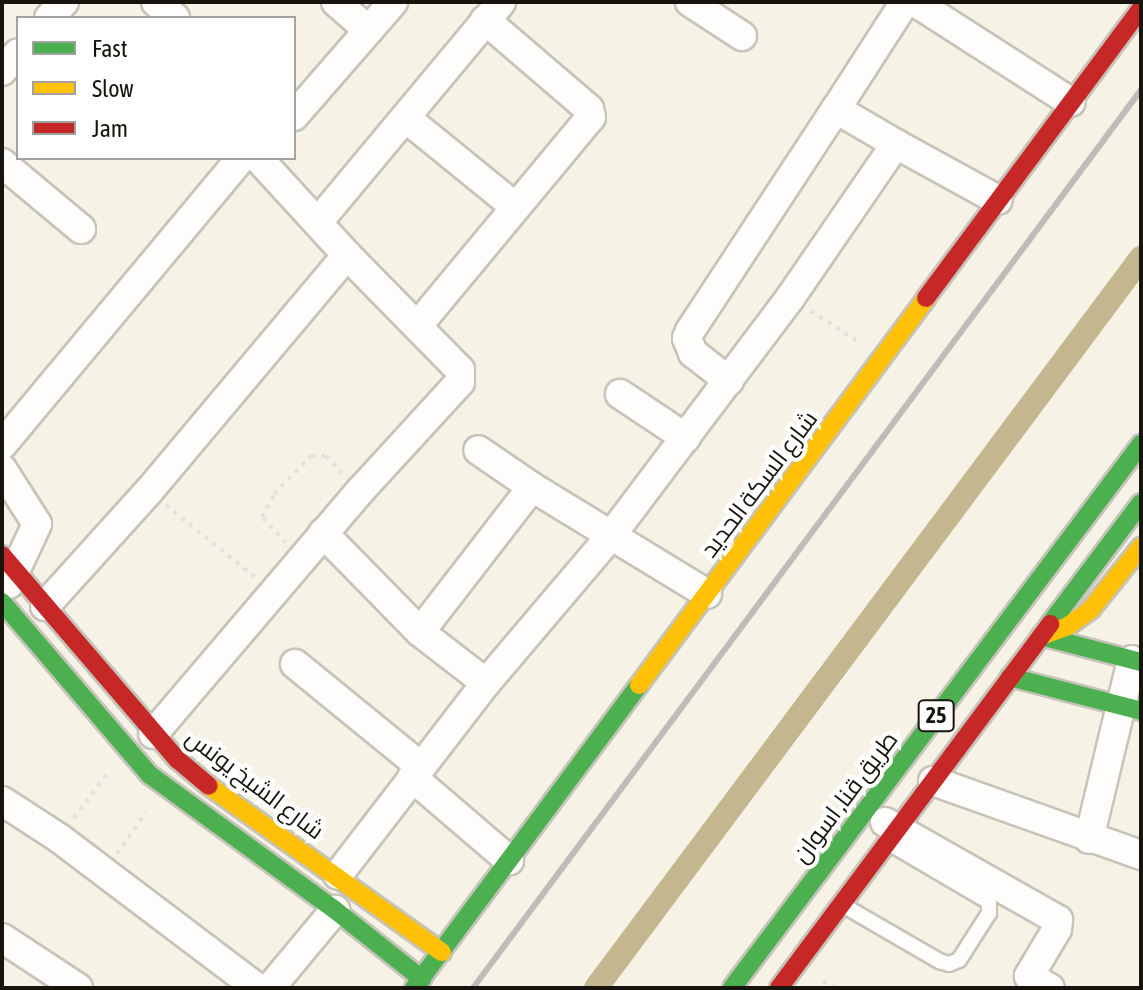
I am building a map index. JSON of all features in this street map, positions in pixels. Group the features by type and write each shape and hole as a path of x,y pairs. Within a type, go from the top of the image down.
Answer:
{"main road":[{"name":"شارع السكة الحديد","path":"418,983 1141,8"},
{"name":"طريق قنا, اسوان","path":"732,988 1141,444"},
{"name":"25","path":"779,988 1141,503"},
{"path":"1041,636 1068,626 1091,609 1141,547"},
{"name":"شارع الشيخ يونس","path":"9,563 153,734 205,783 442,952"},
{"path":"2,601 125,749 164,787 335,910 418,983"},
{"path":"1041,636 1136,661"},
{"path":"1010,677 1131,709"},
{"path":"810,885 842,904"}],"street":[{"path":"156,2 173,16"},
{"path":"336,2 368,30"},
{"path":"296,114 393,2"},
{"path":"690,2 742,36"},
{"path":"729,381 693,353 687,338 690,331 905,2"},
{"path":"915,2 1071,102"},
{"path":"318,222 407,119 493,11 592,113 589,122 514,206 419,324"},
{"path":"2,71 16,55"},
{"path":"836,109 998,200"},
{"path":"407,119 514,206"},
{"path":"338,875 486,683 613,533 686,438 790,298 896,144"},
{"path":"2,445 239,160"},
{"path":"153,734 323,533 460,382 460,370 419,324 347,255 260,160"},
{"path":"2,163 81,229"},
{"path":"45,606 149,491 347,255"},
{"path":"620,394 686,438"},
{"path":"478,450 532,487 613,533 707,594"},
{"path":"2,469 37,524 9,563 2,601"},
{"path":"420,632 532,487"},
{"path":"323,533 420,632 486,683"},
{"path":"1089,839 1131,709 1136,661"},
{"path":"295,664 509,860"},
{"path":"933,781 1141,855"},
{"path":"2,801 59,838 257,988"},
{"path":"860,817 1058,920 1057,929 1029,976 1050,988"},
{"path":"270,988 335,910"},
{"path":"2,938 78,988"}],"lane":[{"path":"842,904 939,961 949,964 959,960 989,913 989,902 893,836"}],"path":[{"path":"790,298 883,357"},
{"path":"302,559 265,522 262,512 302,461 318,454 326,456 360,491"},
{"path":"149,491 273,592"},
{"path":"59,838 125,749"},
{"path":"104,872 164,787"}],"waterway":[{"path":"596,988 1141,258"}],"railway":[{"path":"473,988 1141,90"}],"traffic: fast":[{"path":"732,988 1141,444"},
{"path":"1050,624 1141,503"},
{"path":"2,602 150,775 335,910 422,979"},
{"path":"1041,636 1141,662"},
{"path":"1010,677 1141,711"},
{"path":"414,988 639,685"}],"traffic: slow":[{"path":"639,685 926,298"},
{"path":"1041,636 1068,626 1091,609 1141,547"},
{"path":"209,786 442,952"}],"traffic: jam":[{"path":"926,298 1141,8"},
{"path":"2,555 178,760 209,786"},
{"path":"779,988 1050,624"}]}
